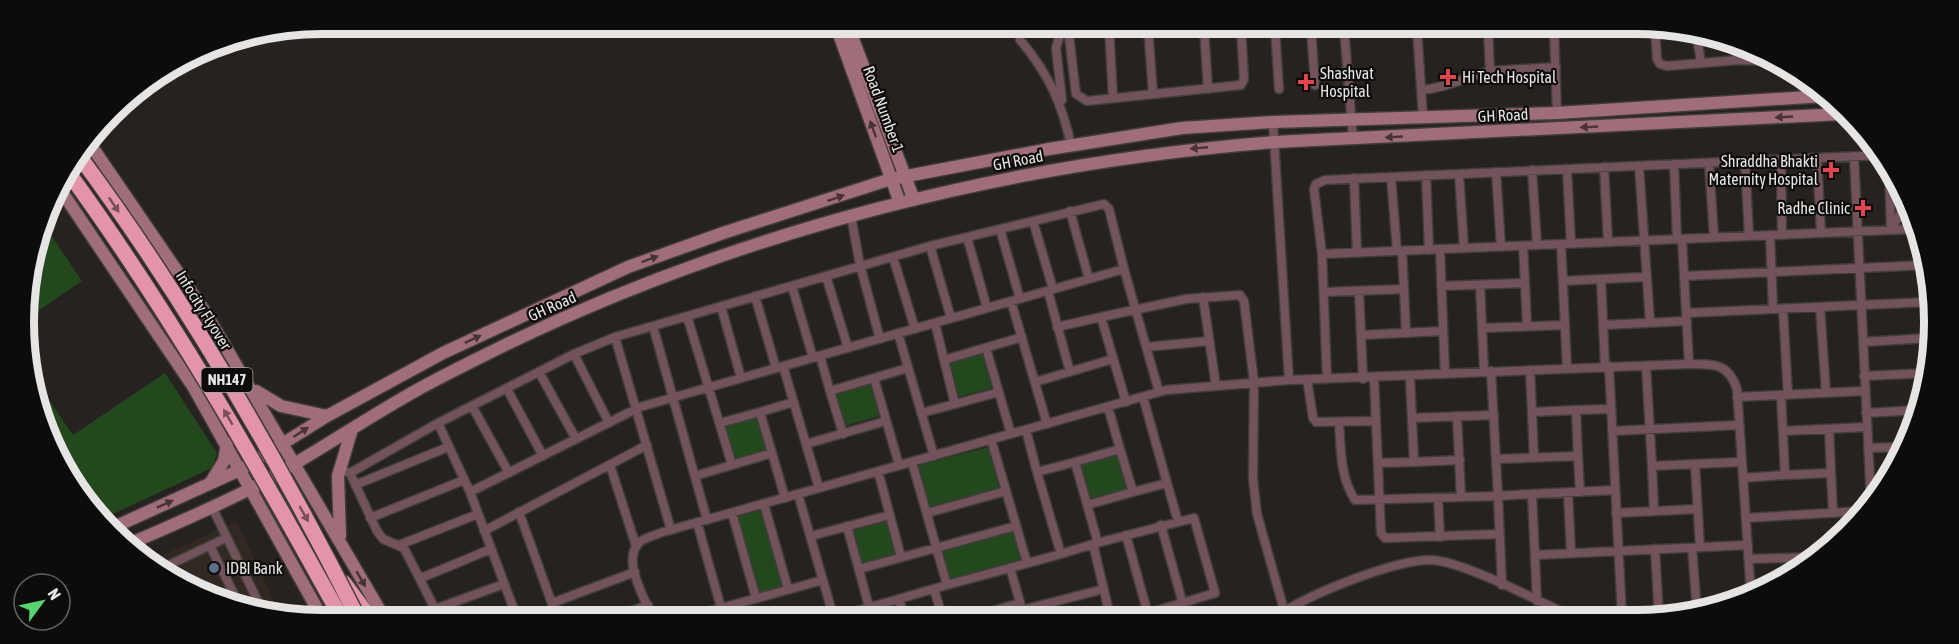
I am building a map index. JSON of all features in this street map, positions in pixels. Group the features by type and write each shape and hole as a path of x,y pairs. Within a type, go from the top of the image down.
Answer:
{"highway":[{"name":"Infocity Flyover","path":"83,162 192,322 318,537 354,610"},
{"name":"NH147","path":"73,178 106,224 205,378 337,610"},
{"path":"333,569 364,610"}],"main road":[{"name":"Road Number 1","path":"839,34 900,203"},
{"name":"Road Number 1","path":"851,34 914,200"},
{"name":"GH Road","path":"119,525 247,466 327,416 443,353 628,267 723,232 891,179 1071,145 1182,128 1273,122 1557,113 1815,97"},
{"name":"GH Road","path":"136,541 257,485 417,390 496,350 604,301 725,255 900,203 1097,161 1195,148 1835,114"},
{"path":"93,148 205,312 252,388 380,610"},
{"path":"64,195 162,337 227,443 247,466 318,610"},
{"path":"252,388 281,406 327,416"},
{"path":"340,543 337,509 352,429"},
{"path":"210,483 224,461 227,443"}],"street":[{"path":"1060,34 1056,48 1063,109 1071,145"},
{"path":"1069,34 1076,94 1087,100 1208,89 1243,83 1241,34"},
{"path":"1109,34 1113,98"},
{"path":"1149,34 1153,94"},
{"path":"1204,34 1208,89"},
{"path":"1275,34 1279,89"},
{"path":"1311,34 1315,85"},
{"path":"1345,34 1353,139"},
{"path":"1417,34 1423,117"},
{"path":"1488,34 1490,71"},
{"path":"1554,34 1557,113"},
{"path":"1655,35 1657,59 1660,64 1667,66 1757,61"},
{"path":"1020,40 1046,75 1063,109"},
{"path":"1698,41 1701,63"},
{"path":"1737,53 1738,60"},
{"path":"1421,90 1447,87 1470,76 1490,71 1556,67"},
{"path":"1273,122 1289,380"},
{"path":"1326,379 1325,292 1316,184 1325,180 1871,155"},
{"path":"1854,156 1870,490"},
{"path":"1817,158 1821,233"},
{"path":"1780,160 1782,235"},
{"path":"1745,161 1749,236"},
{"path":"1709,163 1714,237"},
{"path":"1674,164 1689,364"},
{"path":"1640,166 1650,322"},
{"path":"1604,167 1608,242"},
{"path":"1567,169 1571,244"},
{"path":"1532,171 1537,245"},
{"path":"1496,172 1501,247"},
{"path":"1459,174 1464,248"},
{"path":"1426,175 1429,250"},
{"path":"1391,177 1404,289 1406,333"},
{"path":"1354,178 1357,253"},
{"path":"1890,185 1891,230"},
{"path":"504,584 437,610 431,605 410,556 399,545 383,539 370,518 355,485 344,471 574,354 615,337 860,265 1098,203 1104,204 1109,209 1160,392"},
{"path":"1070,211 1089,279"},
{"path":"1891,230 1902,211"},
{"path":"851,216 860,265 880,339"},
{"path":"1033,221 1070,372"},
{"path":"1000,229 1022,337 1047,424"},
{"path":"1322,254 1909,229"},
{"path":"1770,235 1773,309"},
{"path":"967,237 987,308"},
{"path":"1561,244 1567,368"},
{"path":"930,246 951,318"},
{"path":"1523,246 1527,326"},
{"path":"1440,249 1445,374"},
{"path":"893,256 915,329"},
{"path":"1684,276 1919,265"},
{"path":"470,492 636,409 1124,269"},
{"path":"826,276 848,348"},
{"path":"1563,281 1647,277"},
{"path":"1601,279 1611,409 1622,610"},
{"path":"1441,286 1525,283"},
{"path":"1480,285 1482,328 1494,415 1502,585"},
{"path":"792,286 843,434"},
{"path":"1325,292 1404,289"},
{"path":"1359,291 1363,379"},
{"path":"1058,327 1135,308 1203,297 1240,295 1244,301 1254,382 1253,479 1257,514 1285,610"},
{"path":"755,296 794,402 819,488"},
{"path":"1203,297 1216,386"},
{"path":"1603,325 1773,309 1924,302"},
{"path":"721,306 741,378"},
{"path":"1820,307 1826,393"},
{"path":"1783,309 1785,476"},
{"path":"687,316 732,465"},
{"path":"1101,317 1126,402"},
{"path":"935,323 955,404"},
{"path":"1482,328 1565,325"},
{"path":"653,326 708,520"},
{"path":"1360,335 1443,331"},
{"path":"898,333 934,456"},
{"path":"615,337 671,530"},
{"path":"944,360 1022,337"},
{"path":"1863,342 1924,338"},
{"path":"1146,347 1209,341"},
{"path":"986,348 1011,434"},
{"path":"574,354 609,423"},
{"path":"1035,382 1113,359"},
{"path":"650,610 631,559 636,546 643,540 697,522 1160,392 1307,379 1363,379 1488,371 1689,364 1707,364 1725,369 1732,374 1737,397 1751,586"},
{"path":"1646,366 1654,511"},
{"path":"830,391 908,368"},
{"path":"1530,370 1534,458"},
{"path":"539,372 576,439"},
{"path":"1864,376 1920,373"},
{"path":"1410,376 1414,462"},
{"path":"874,378 899,465"},
{"path":"1374,378 1381,533 1385,538 1500,534"},
{"path":"1307,379 1313,418 1320,423 1376,421"},
{"path":"507,388 543,456"},
{"path":"1737,397 1865,391"},
{"path":"921,413 999,392"},
{"path":"1143,397 1178,521"},
{"path":"720,423 794,402"},
{"path":"472,406 509,473"},
{"path":"1108,407 1133,492"},
{"path":"1532,412 1611,409"},
{"path":"1576,410 1580,492"},
{"path":"1866,413 1910,410"},
{"path":"760,412 785,498"},
{"path":"1412,418 1494,415"},
{"path":"1458,416 1461,497"},
{"path":"806,444 886,421"},
{"path":"1339,422 1346,487 1355,500 1380,501 1615,490"},
{"path":"438,423 470,492 514,610"},
{"path":"1612,431 1739,425"},
{"path":"1783,431 1867,427"},
{"path":"1828,429 1833,513"},
{"path":"1026,430 1061,554"},
{"path":"992,440 1027,563"},
{"path":"484,531 647,446"},
{"path":"355,485 448,447"},
{"path":"1868,448 1896,447"},
{"path":"1037,472 1120,449"},
{"path":"695,476 772,453"},
{"path":"1496,459 1578,456"},
{"path":"1378,463 1460,460"},
{"path":"912,462 947,585"},
{"path":"1075,462 1087,505 1109,610"},
{"path":"1652,466 1742,462"},
{"path":"1695,464 1698,509 1697,603"},
{"path":"610,465 636,546"},
{"path":"878,471 902,557"},
{"path":"1743,478 1831,473"},
{"path":"370,518 464,480"},
{"path":"1087,505 1167,483"},
{"path":"1870,483 1876,483"},
{"path":"927,513 1006,491"},
{"path":"1568,492 1571,553"},
{"path":"798,494 832,610"},
{"path":"1532,494 1537,601"},
{"path":"1438,498 1440,537"},
{"path":"764,504 788,589"},
{"path":"212,507 258,602"},
{"path":"1616,513 1698,509"},
{"path":"519,512 554,610"},
{"path":"1746,518 1853,512"},
{"path":"732,513 756,598"},
{"path":"399,545 478,514"},
{"path":"811,537 890,515"},
{"path":"868,610 947,585 1190,517 1197,523 1215,588 1211,596 1162,610"},
{"path":"697,522 721,610"},
{"path":"1161,525 1183,604"},
{"path":"847,526 858,569 865,610"},
{"path":"858,569 1016,526"},
{"path":"1126,535 1147,610"},
{"path":"169,565 226,538"},
{"path":"1535,555 1748,545"},
{"path":"210,546 235,596"},
{"path":"421,578 491,549"},
{"path":"1655,549 1659,609"},
{"path":"1749,559 1802,557"},
{"path":"1291,610 1304,599 1393,566 1432,560 1455,565 1557,610"},
{"path":"1010,568 1022,610 1104,589"},
{"path":"552,603 635,572"},
{"path":"727,610 756,598 823,580"},
{"path":"934,589 940,610"},
{"path":"899,599 902,610"},
{"path":"634,610 648,605"}],"shaded area":[{"path":"237,521 276,606 248,600 212,588 157,558"}],"green space":[{"path":"49,233 82,281 34,313 40,266"},
{"path":"983,354 992,388 958,397 949,363"},
{"path":"165,373 217,453 212,468 110,516 73,466 56,432 43,391 73,435"},
{"path":"870,382 880,416 845,426 836,391"},
{"path":"758,417 767,451 733,460 724,426"},
{"path":"989,447 1000,490 930,509 918,465"},
{"path":"1117,454 1127,491 1090,501 1080,464"},
{"path":"762,510 784,586 759,594 736,517"},
{"path":"886,520 895,555 861,564 852,529"},
{"path":"1013,532 1021,561 950,580 942,550"}],"place":[{"name":"Hi Tech Hospital","path":"1448,77"},
{"name":"Shashvat Hospital","path":"1306,82"},
{"name":"Shraddha Bhakti Maternity Hospital","path":"1831,170"},
{"name":"Radhe Clinic","path":"1863,208"},
{"name":"IDBI Bank","path":"214,568"}]}
